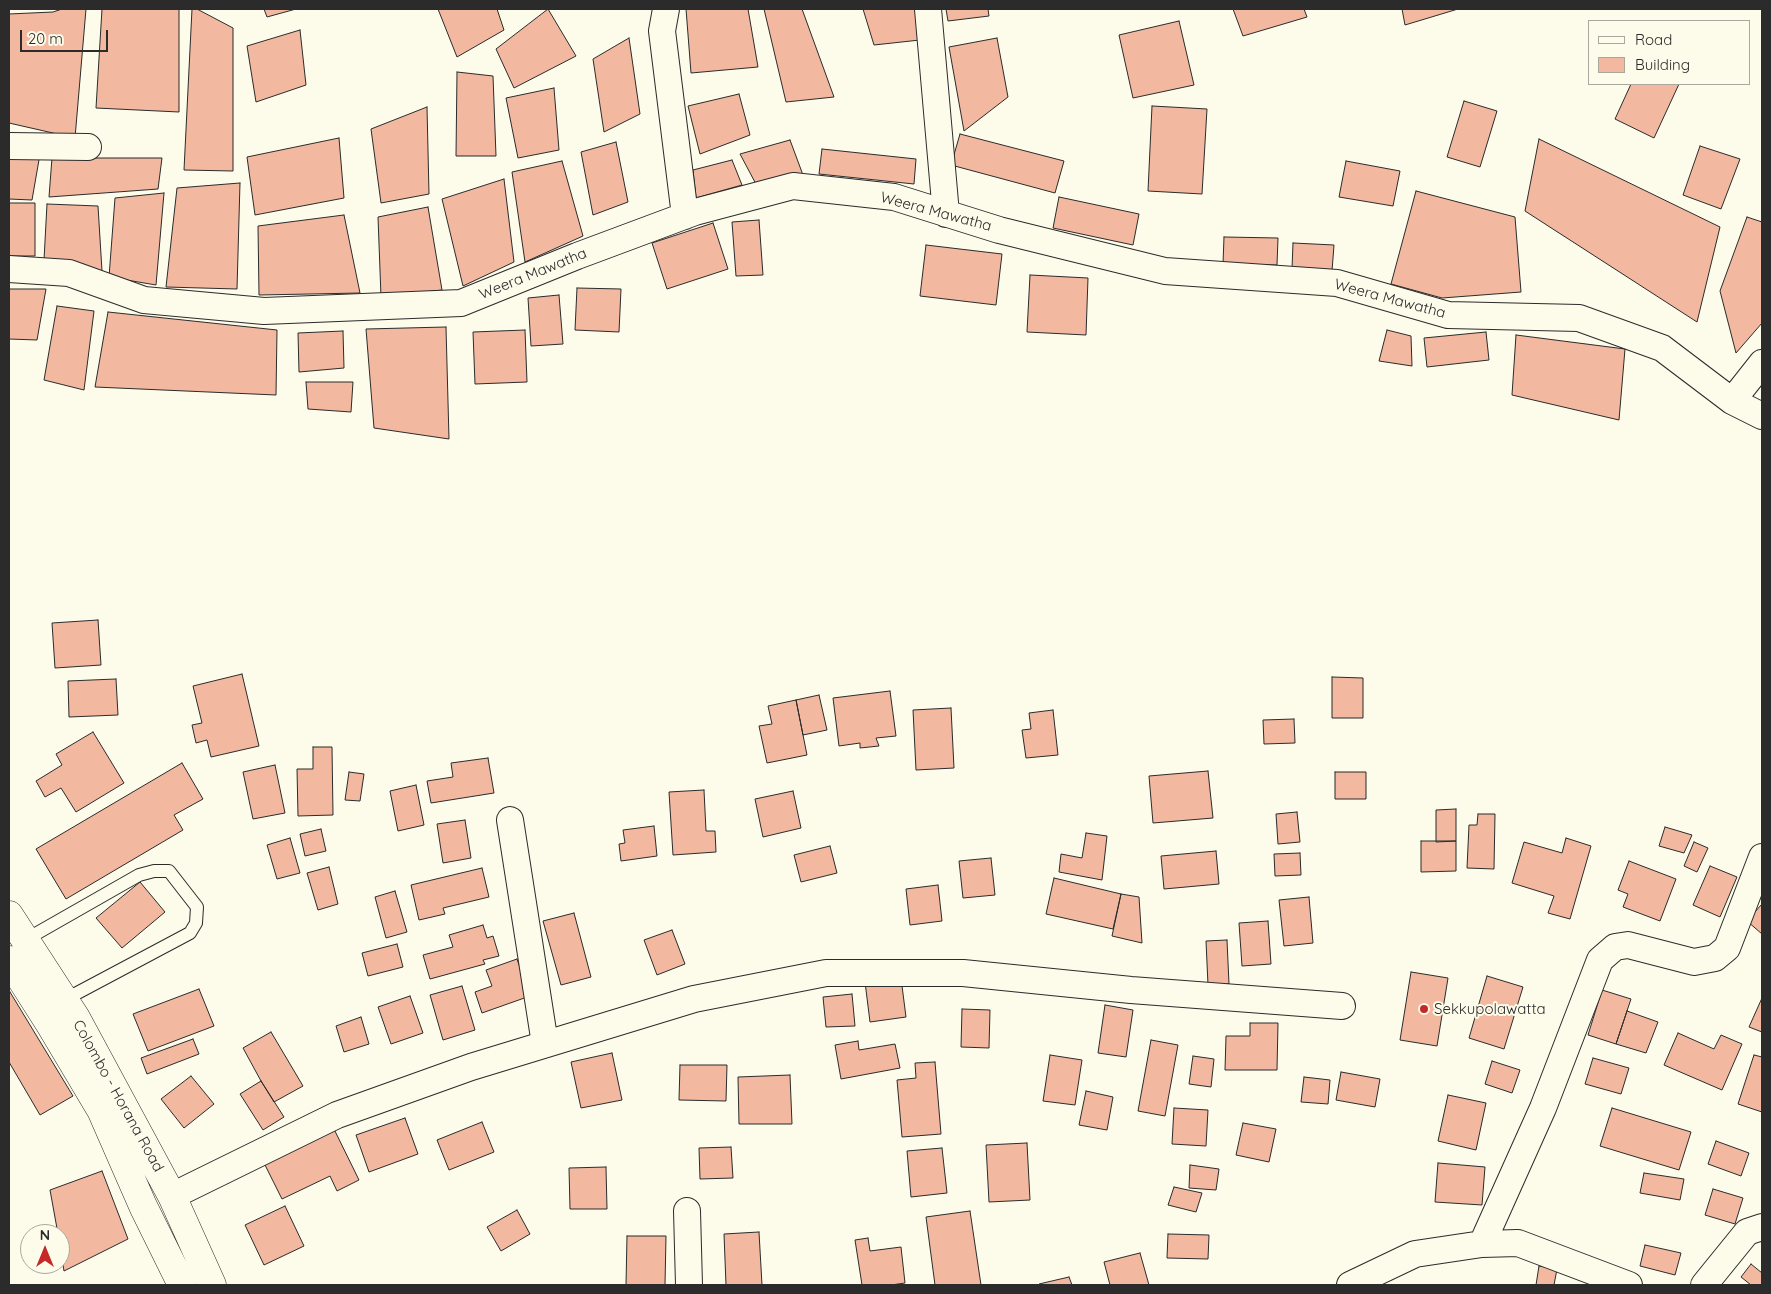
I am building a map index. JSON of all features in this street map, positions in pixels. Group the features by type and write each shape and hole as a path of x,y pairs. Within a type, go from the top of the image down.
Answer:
{"main road":[{"name":"Colombo - Horana Road","path":"9,915 14,959 101,1110 143,1206 182,1285"},
{"name":"Colombo - Horana Road","path":"14,959 64,1000 76,1018 172,1196 212,1285"}],"street":[{"path":"666,9 662,31 685,216"},
{"path":"928,9 946,214"},
{"path":"9,146 88,147"},
{"name":"Weera Mawatha","path":"9,269 69,272 144,300 264,311 461,303 577,256 685,216 793,186 894,198 999,230 1165,271 1336,283 1448,315 1579,318 1662,348 1732,401 1762,416"},
{"path":"1732,401 1762,363"},
{"path":"510,820 545,1044"},
{"path":"1482,1244 1543,1108 1600,960 1615,947 1628,945 1694,962 1715,958 1727,948 1762,857"},
{"path":"172,1196 337,1116 471,1067 694,999 826,973 963,973 1131,990 1342,1006"},
{"path":"687,1211 689,1285"},
{"path":"1704,1285 1748,1232 1762,1227"},
{"path":"1350,1285 1415,1254 1482,1244 1518,1243 1628,1285"}],"lane":[{"path":"14,959 139,875 154,871 170,871 197,907 196,923 190,933 64,1000"}],"building":[{"path":"62,9 86,9 75,138 9,123 9,14 53,12"},
{"path":"102,9 179,9 179,112 96,108"},
{"path":"192,9 197,9 233,28 233,171 184,170"},
{"path":"264,9 296,9 267,17"},
{"path":"438,9 497,9 504,30 457,57"},
{"path":"548,9 576,56 514,88 496,49"},
{"path":"686,9 748,9 758,67 691,73"},
{"path":"764,9 802,9 834,97 786,102"},
{"path":"863,9 916,9 920,40 874,45"},
{"path":"946,9 988,9 989,16 948,21"},
{"path":"1233,9 1304,9 1307,17 1243,36"},
{"path":"1402,9 1458,9 1405,25"},
{"path":"1179,21 1194,85 1133,98 1119,35"},
{"path":"300,30 306,85 256,102 247,46"},
{"path":"629,38 640,114 604,132 593,59"},
{"path":"997,38 1008,97 964,131 949,47"},
{"path":"457,72 493,76 496,156 456,156"},
{"path":"1631,85 1679,85 1654,138 1615,119"},
{"path":"554,88 559,150 518,158 506,98"},
{"path":"739,94 750,135 700,154 688,106"},
{"path":"1464,101 1497,111 1480,167 1447,157"},
{"path":"1152,106 1207,109 1202,194 1148,191"},
{"path":"427,107 429,194 381,203 371,129"},
{"path":"960,134 1064,161 1055,193 951,165"},
{"path":"339,138 344,198 255,215 247,157"},
{"path":"1539,139 1720,227 1697,322 1525,211"},
{"path":"790,140 803,175 757,186 740,154"},
{"path":"616,142 628,202 593,215 581,152"},
{"path":"1700,146 1740,159 1721,209 1683,195"},
{"path":"822,149 916,159 914,184 819,174"},
{"path":"9,150 40,154 32,200 9,199"},
{"path":"52,158 162,158 158,189 49,197"},
{"path":"732,160 742,185 696,198 693,170"},
{"path":"562,161 583,236 525,262 512,172"},
{"path":"1346,161 1400,171 1393,206 1339,197"},
{"path":"504,179 514,262 463,286 442,199"},
{"path":"240,183 237,289 166,287 177,188"},
{"path":"1416,191 1515,217 1521,292 1442,298 1391,284"},
{"path":"164,193 156,285 109,277 115,198"},
{"path":"1059,197 1139,214 1133,245 1053,228"},
{"path":"9,203 35,203 35,256 9,256"},
{"path":"47,204 98,206 102,271 44,260"},
{"path":"428,207 442,290 381,297 378,217"},
{"path":"344,215 360,293 259,295 258,226"},
{"path":"1747,217 1762,222 1762,323 1736,353 1720,291"},
{"path":"759,220 763,275 736,276 732,222"},
{"path":"713,223 728,269 667,289 652,243"},
{"path":"1224,237 1278,238 1277,265 1223,264"},
{"path":"1293,243 1334,245 1332,271 1292,269"},
{"path":"926,245 1002,254 996,305 920,296"},
{"path":"1030,275 1088,278 1086,335 1027,332"},
{"path":"577,288 621,289 619,332 575,330"},
{"path":"9,289 46,289 37,340 9,339"},
{"path":"559,295 563,344 531,346 528,298"},
{"path":"57,306 94,311 84,390 44,380"},
{"path":"108,312 277,330 276,395 95,387"},
{"path":"446,327 449,439 374,428 366,329"},
{"path":"525,330 527,382 475,384 473,332"},
{"path":"1387,330 1411,336 1412,366 1379,361"},
{"path":"343,331 344,368 299,372 298,333"},
{"path":"1486,332 1489,360 1427,367 1424,338"},
{"path":"1516,335 1625,349 1619,420 1512,395"},
{"path":"306,382 353,382 351,412 308,409"},
{"path":"98,620 101,665 55,668 52,623"},
{"path":"242,674 259,746 211,757 207,740 196,743 192,725 202,723 193,686"},
{"path":"1332,677 1363,678 1363,718 1332,718"},
{"path":"116,679 118,715 69,717 68,681"},
{"path":"890,691 896,736 876,738 879,746 860,748 860,743 839,746 833,698"},
{"path":"819,695 827,730 803,735 796,700"},
{"path":"796,700 807,755 767,763 759,726 772,724 768,706"},
{"path":"951,708 954,768 916,770 913,710"},
{"path":"1053,710 1058,755 1026,758 1022,730 1031,729 1029,713"},
{"path":"1294,719 1295,743 1264,744 1263,720"},
{"path":"93,732 124,783 76,812 61,788 45,797 36,781 62,765 56,754"},
{"path":"313,747 332,747 333,815 298,816 297,769 313,769"},
{"path":"488,758 494,793 431,803 427,781 453,777 451,763"},
{"path":"182,763 203,799 174,815 183,830 66,899 36,849"},
{"path":"275,765 285,813 253,819 243,772"},
{"path":"1208,771 1213,818 1153,823 1149,776"},
{"path":"349,772 364,774 360,801 345,800"},
{"path":"1335,772 1366,772 1366,799 1335,799"},
{"path":"416,785 424,825 398,831 390,791"},
{"path":"704,790 706,831 715,831 716,852 673,855 669,792"},
{"path":"793,791 801,828 763,837 755,799"},
{"path":"1456,809 1456,841 1436,842 1436,810"},
{"path":"1297,812 1300,842 1278,844 1276,814"},
{"path":"1478,814 1495,814 1494,869 1467,868 1469,825 1477,825"},
{"path":"465,820 471,858 443,863 437,824"},
{"path":"654,826 657,856 621,861 619,844 625,843 623,830"},
{"path":"1665,827 1692,835 1684,853 1659,846"},
{"path":"321,829 326,851 305,856 300,834"},
{"path":"1086,833 1107,836 1102,880 1059,872 1061,854 1082,858"},
{"path":"290,838 300,873 277,879 267,845"},
{"path":"1566,838 1591,846 1570,919 1548,913 1554,896 1512,883 1524,842 1562,853"},
{"path":"1421,841 1456,841 1456,871 1421,872"},
{"path":"1694,842 1708,848 1697,872 1684,866"},
{"path":"830,846 837,873 801,882 794,855"},
{"path":"1216,851 1219,884 1164,889 1161,856"},
{"path":"1300,853 1301,875 1275,876 1274,854"},
{"path":"991,858 995,895 963,898 959,861"},
{"path":"1629,861 1676,879 1660,921 1623,907 1628,894 1618,890"},
{"path":"1710,866 1737,877 1720,917 1693,905"},
{"path":"329,867 338,904 318,910 307,873"},
{"path":"482,868 489,897 443,908 445,914 419,920 411,885"},
{"path":"1054,878 1121,894 1113,929 1046,914"},
{"path":"140,882 165,912 122,948 96,918"},
{"path":"938,885 942,921 910,925 906,889"},
{"path":"395,891 407,932 386,938 375,897"},
{"path":"1121,894 1139,897 1142,943 1112,936"},
{"path":"1309,897 1313,943 1284,946 1279,900"},
{"path":"1762,904 1762,934 1747,921"},
{"path":"574,913 591,977 561,985 543,921"},
{"path":"1268,921 1271,964 1242,966 1239,923"},
{"path":"483,925 487,938 493,936 499,956 483,960 485,964 430,979 423,955 453,947 449,935"},
{"path":"672,930 685,964 657,975 644,940"},
{"path":"1227,940 1229,984 1208,985 1206,941"},
{"path":"397,944 403,967 368,976 362,953"},
{"path":"517,959 530,996 482,1013 475,992 492,986 486,970"},
{"name":"Sekkupolawatta","path":"1411,972 1448,978 1437,1046 1400,1040"},
{"path":"1487,976 1523,987 1504,1049 1469,1038"},
{"path":"901,978 906,1017 870,1022 865,982"},
{"path":"462,986 475,1030 443,1040 430,995"},
{"path":"199,989 214,1026 148,1051 133,1014"},
{"path":"1602,990 1631,999 1616,1044 1588,1035"},
{"path":"10,992 73,1096 40,1115 9,1062"},
{"path":"852,994 855,1026 826,1027 823,997"},
{"path":"410,996 423,1033 391,1044 378,1007"},
{"path":"1762,998 1762,1032 1749,1027"},
{"path":"1105,1005 1133,1010 1126,1057 1098,1053"},
{"path":"962,1009 990,1010 989,1048 961,1047"},
{"path":"1627,1011 1658,1022 1646,1053 1616,1044"},
{"path":"361,1017 369,1044 344,1052 336,1026"},
{"path":"1250,1023 1278,1023 1277,1070 1225,1070 1226,1036 1250,1036"},
{"path":"271,1032 303,1086 274,1102 243,1048"},
{"path":"1678,1033 1714,1049 1721,1035 1742,1044 1722,1090 1664,1065"},
{"path":"193,1039 199,1054 147,1074 141,1058"},
{"path":"1151,1040 1178,1045 1165,1116 1138,1111"},
{"path":"858,1041 859,1050 895,1044 900,1068 841,1079 835,1045"},
{"path":"612,1053 622,1100 581,1108 571,1062"},
{"path":"1050,1055 1082,1060 1075,1105 1043,1101"},
{"path":"1754,1055 1762,1057 1762,1112 1738,1104"},
{"path":"1193,1056 1214,1059 1211,1087 1189,1084"},
{"path":"1593,1058 1629,1068 1621,1094 1585,1084"},
{"path":"1492,1061 1520,1070 1512,1093 1485,1084"},
{"path":"935,1062 941,1134 902,1137 897,1080 916,1078 915,1063"},
{"path":"680,1065 727,1065 726,1101 679,1100"},
{"path":"1341,1072 1380,1079 1375,1107 1336,1100"},
{"path":"790,1075 792,1124 739,1124 738,1077"},
{"path":"191,1076 214,1104 184,1128 161,1099"},
{"path":"1304,1077 1330,1080 1328,1104 1301,1102"},
{"path":"261,1081 284,1117 263,1130 240,1094"},
{"path":"1086,1091 1113,1097 1107,1130 1079,1125"},
{"path":"1448,1095 1486,1103 1476,1150 1438,1141"},
{"path":"1174,1108 1208,1110 1206,1146 1172,1144"},
{"path":"1612,1108 1691,1132 1679,1170 1600,1146"},
{"path":"405,1118 418,1154 369,1172 356,1135"},
{"path":"482,1122 494,1152 449,1170 437,1140"},
{"path":"1243,1123 1276,1129 1269,1162 1236,1155"},
{"path":"333,1127 359,1180 337,1191 330,1176 282,1199 263,1161"},
{"path":"1716,1141 1749,1153 1741,1176 1708,1164"},
{"path":"1027,1143 1030,1200 989,1202 986,1145"},
{"path":"731,1147 733,1178 700,1179 699,1148"},
{"path":"942,1148 947,1193 911,1197 907,1151"},
{"path":"1438,1163 1485,1167 1482,1205 1435,1202"},
{"path":"1190,1165 1219,1169 1216,1190 1189,1188"},
{"path":"606,1167 607,1209 570,1209 569,1168"},
{"path":"102,1171 128,1239 70,1268 70,1224 56,1224 50,1190"},
{"path":"1644,1173 1684,1179 1680,1200 1640,1193"},
{"path":"1174,1187 1202,1193 1196,1212 1168,1205"},
{"path":"1713,1189 1743,1198 1735,1224 1705,1215"},
{"path":"285,1206 304,1246 264,1265 245,1225"},
{"path":"517,1210 530,1234 501,1251 487,1227"},
{"path":"970,1211 981,1285 935,1285 926,1217"},
{"path":"759,1232 762,1285 726,1285 724,1234"},
{"path":"1168,1234 1209,1235 1208,1259 1167,1258"},
{"path":"627,1236 666,1236 665,1285 626,1285"},
{"path":"868,1238 870,1251 901,1247 905,1283 862,1285 855,1240"},
{"path":"1645,1245 1681,1253 1675,1275 1640,1266"},
{"path":"1140,1253 1149,1285 1110,1285 1104,1262"},
{"path":"1751,1264 1762,1273 1762,1285 1751,1285 1741,1277"},
{"path":"1539,1266 1557,1269 1554,1285 1536,1285"},
{"path":"1069,1277 1072,1285 1039,1284"}],"place":[{"name":"Sekkupolawatta","path":"1424,1009"}]}
